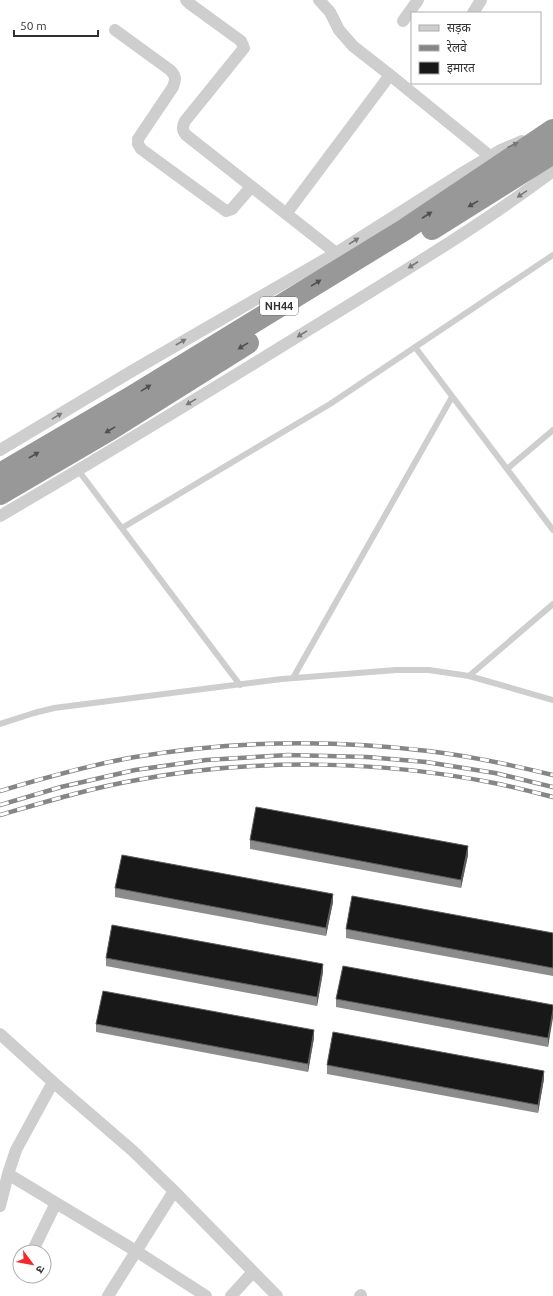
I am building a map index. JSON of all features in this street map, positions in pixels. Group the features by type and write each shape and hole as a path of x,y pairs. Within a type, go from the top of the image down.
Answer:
{"highway":[{"name":"NH44","path":"0,474 133,396 552,138"},
{"name":"NH44","path":"0,494 111,429 473,204 552,138"}],"street":[{"path":"186,0 240,42 244,48 185,121 183,131 251,187 336,253"},
{"path":"319,0 330,12 339,30 353,46 491,157"},
{"path":"403,21 418,0"},
{"path":"474,12 482,0"},
{"path":"115,30 175,74 176,80 173,87 138,139 138,144 141,149 226,211 232,209 251,187"},
{"path":"286,214 390,75"},
{"path":"0,450 132,371 336,253 459,175 527,138 552,138"},
{"path":"0,516 412,266 526,191 553,171"},
{"path":"0,1034 133,1151 174,1190 277,1296"},
{"path":"0,1206 16,1150 53,1082"},
{"path":"8,1174 136,1251 206,1296"},
{"path":"111,1295 136,1251 174,1190"},
{"path":"36,1244 56,1203"},
{"path":"231,1296 253,1272"}],"lane":[{"path":"122,528 330,404 553,255"},
{"path":"415,348 553,530"},
{"path":"293,678 452,398"},
{"path":"507,469 553,430"},
{"path":"78,470 240,685"},
{"path":"469,676 553,604"},
{"path":"0,724 54,708 293,678 396,670 429,670 469,676 553,700"}],"building":[{"path":"256,807 468,846 461,880 250,840"},
{"path":"122,855 333,894 326,928 115,888"},
{"path":"352,896 553,933 553,968 346,929"},
{"path":"112,925 323,964 317,997 106,958"},
{"path":"343,966 553,1005 548,1038 336,999"},
{"path":"103,991 314,1030 308,1064 96,1024"},
{"path":"333,1032 544,1071 538,1105 327,1065"}],"railway":[{"path":"0,791 118,760 171,752 244,745 318,743 391,747 459,755 553,775"},
{"path":"0,805 61,787 135,770 206,760 288,755 367,757 426,762 495,773 553,787"},
{"path":"0,815 51,800 120,783 181,773 271,765 361,766 406,770 450,775 494,783 553,797"}]}
